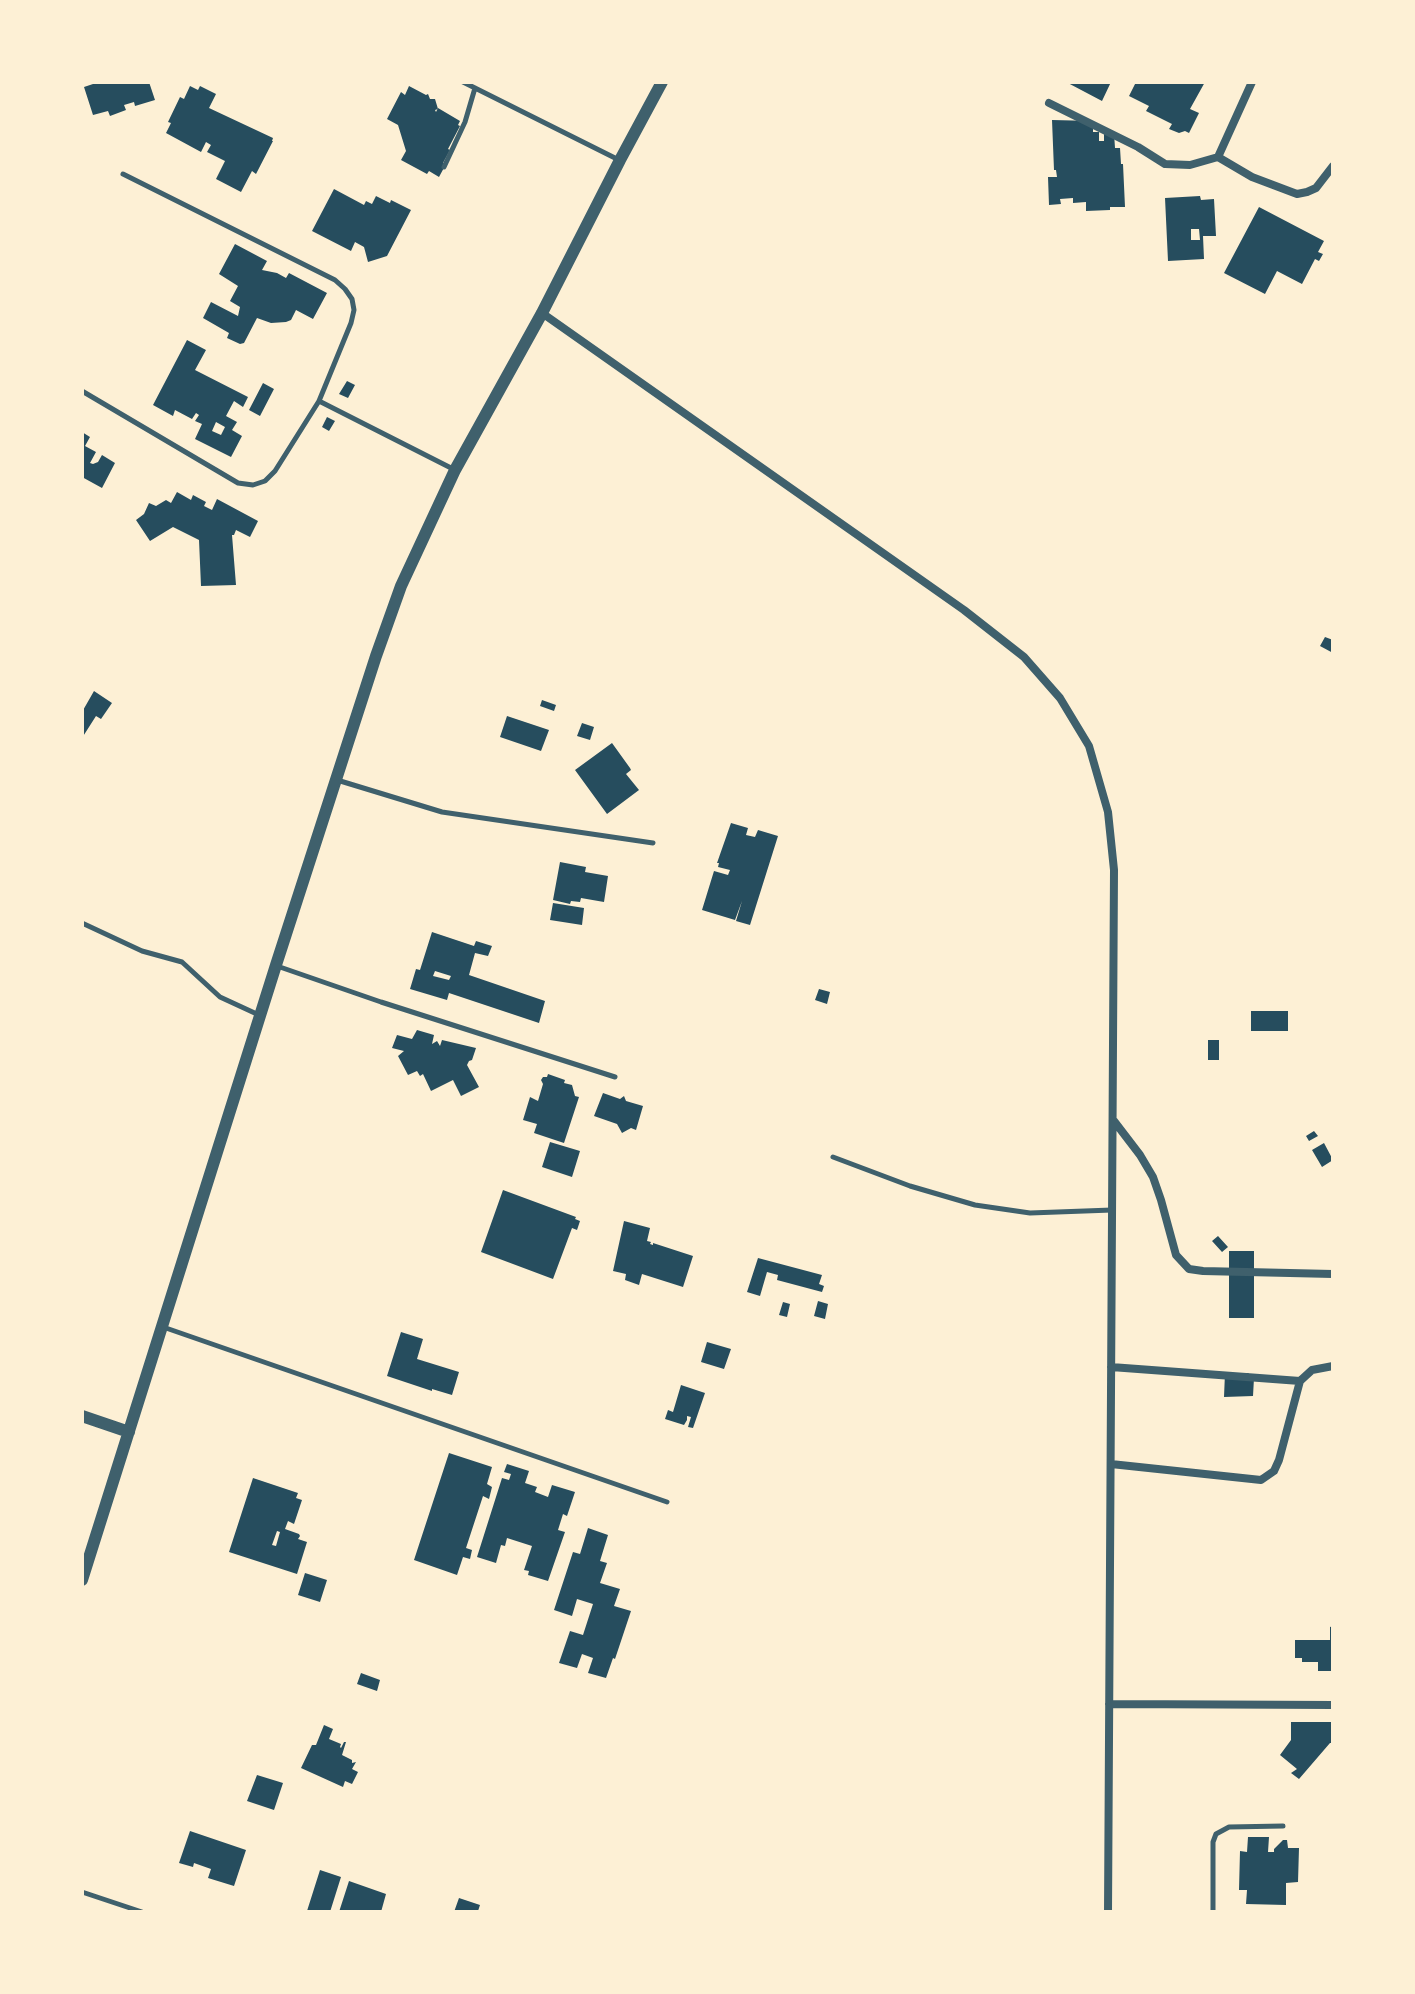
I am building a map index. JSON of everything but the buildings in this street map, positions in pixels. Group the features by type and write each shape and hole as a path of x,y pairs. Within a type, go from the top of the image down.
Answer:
{"street":[{"path":"82,1580 276,965 401,586 455,470 542,313 662,82"},
{"path":"1218,157 1252,82"},
{"path":"1049,103 1138,147 1165,164 1190,165 1218,157 1252,177 1297,194 1316,188 1333,166"},
{"path":"542,313 964,610 1024,657 1060,698 1089,746 1108,812 1114,870 1108,1912"},
{"path":"1114,1121 1153,1177 1176,1255 1189,1269 1333,1274"},
{"path":"1111,1464 1261,1480 1274,1471 1279,1460 1300,1381 1312,1370 1333,1366"},
{"path":"1111,1367 1300,1381"},
{"path":"82,1416 129,1432"},
{"path":"1109,1704 1333,1705"}],"lane":[{"path":"463,82 620,160"},
{"path":"444,167 465,122 475,88"},
{"path":"82,391 238,483 253,485 265,481 275,471 319,401 354,310 352,299 335,280 123,174"},
{"path":"319,401 455,470"},
{"path":"336,779 442,812 653,843"},
{"path":"82,923 142,951 182,962 220,997 260,1016"},
{"path":"276,965 615,1077"},
{"path":"833,1157 910,1186 975,1205 1030,1213 1113,1210"},
{"path":"162,1327 667,1502"},
{"path":"1213,1912 1213,1842 1216,1834 1229,1827 1283,1826"},
{"path":"82,1892 142,1912"}]}
